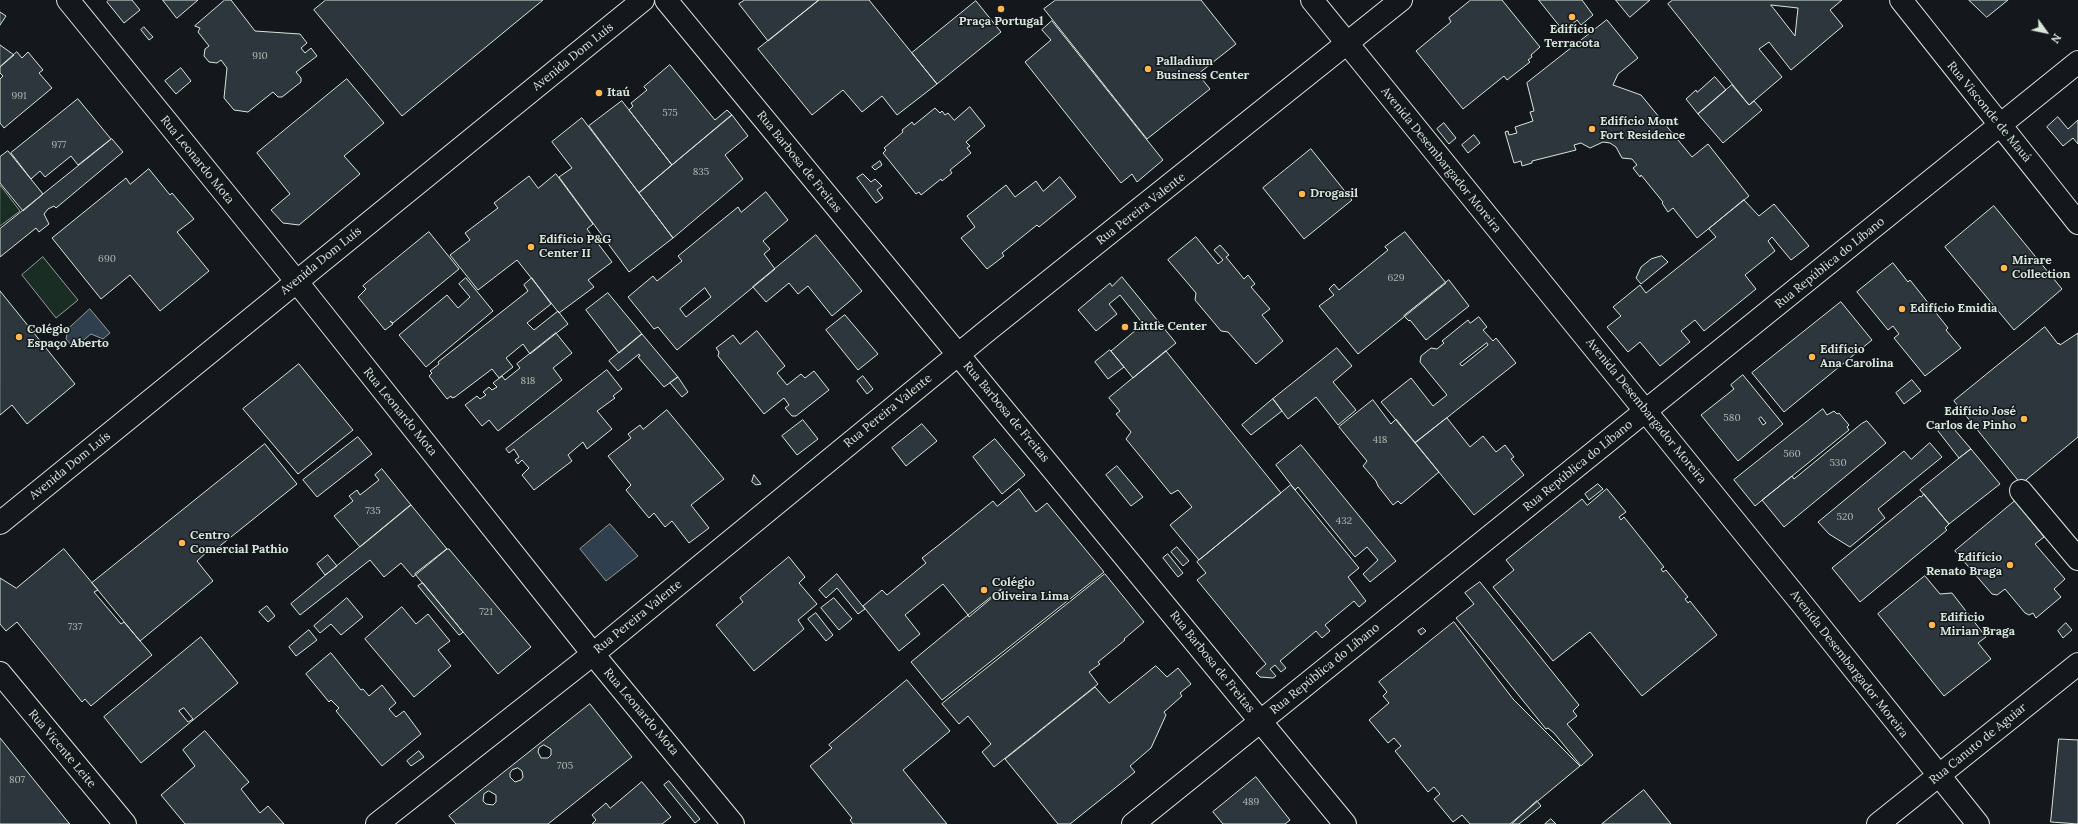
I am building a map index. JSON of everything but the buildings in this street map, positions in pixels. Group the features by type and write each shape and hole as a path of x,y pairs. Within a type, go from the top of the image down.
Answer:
{"street":[{"name":"Rua Leonardo Mota","path":"68,0 297,282 593,654 734,824"},
{"name":"Avenida Dom Luís","path":"0,523 643,0"},
{"name":"Rua Barbosa de Freitas","path":"666,0 1346,824"},
{"name":"Avenida Desembargador Moreira","path":"1312,0 1797,598 1938,776 1978,824"},
{"name":"Rua Pereira Valente","path":"377,824 593,654 958,354 1401,0"},
{"name":"Rua Visconde de Mauá","path":"1901,0 2078,223"},
{"name":"Rua República do Líbano","path":"1133,824 1646,412 2078,62"},
{"path":"2021,491 2078,559"},
{"name":"Rua Canuto de Aguiar","path":"1878,824 2078,664"},
{"name":"Rua Vicente Leite","path":"0,673 125,824"}],"green space":[{"path":"0,185 20,211 0,226"},
{"path":"43,257 78,300 56,318 22,275"}],"water":[{"path":"90,309 110,333 103,339 91,334 74,348 66,339 68,329"},
{"path":"610,524 638,556 606,581 580,549"}],"place":[{"name":"Praça Portugal","path":"1001,9"},
{"name":"Edifício Terracota","path":"1572,17"},
{"name":"Palladium Business Center","path":"1148,69"},
{"name":"Itaú","path":"599,93"},
{"name":"Edifício Mont Fort Residence","path":"1592,129"},
{"name":"Drogasil","path":"1302,194"},
{"name":"Edifício P&G Center II","path":"531,247"},
{"name":"Mirare Collection","path":"2004,268"},
{"name":"Edifício Emidia","path":"1902,309"},
{"name":"Little Center","path":"1125,327"},
{"name":"Colégio Espaço Aberto","path":"19,337"},
{"name":"Edifício Ana Carolina","path":"1812,357"},
{"name":"Edifício José Carlos de Pinho","path":"2024,419"},
{"name":"Centro Comercial Pathio","path":"182,543"},
{"name":"Edifício Renato Braga","path":"2010,565"},
{"name":"Colégio Oliveira Lima","path":"984,590"},
{"name":"Edifício Mirian Braga","path":"1932,625"}]}
